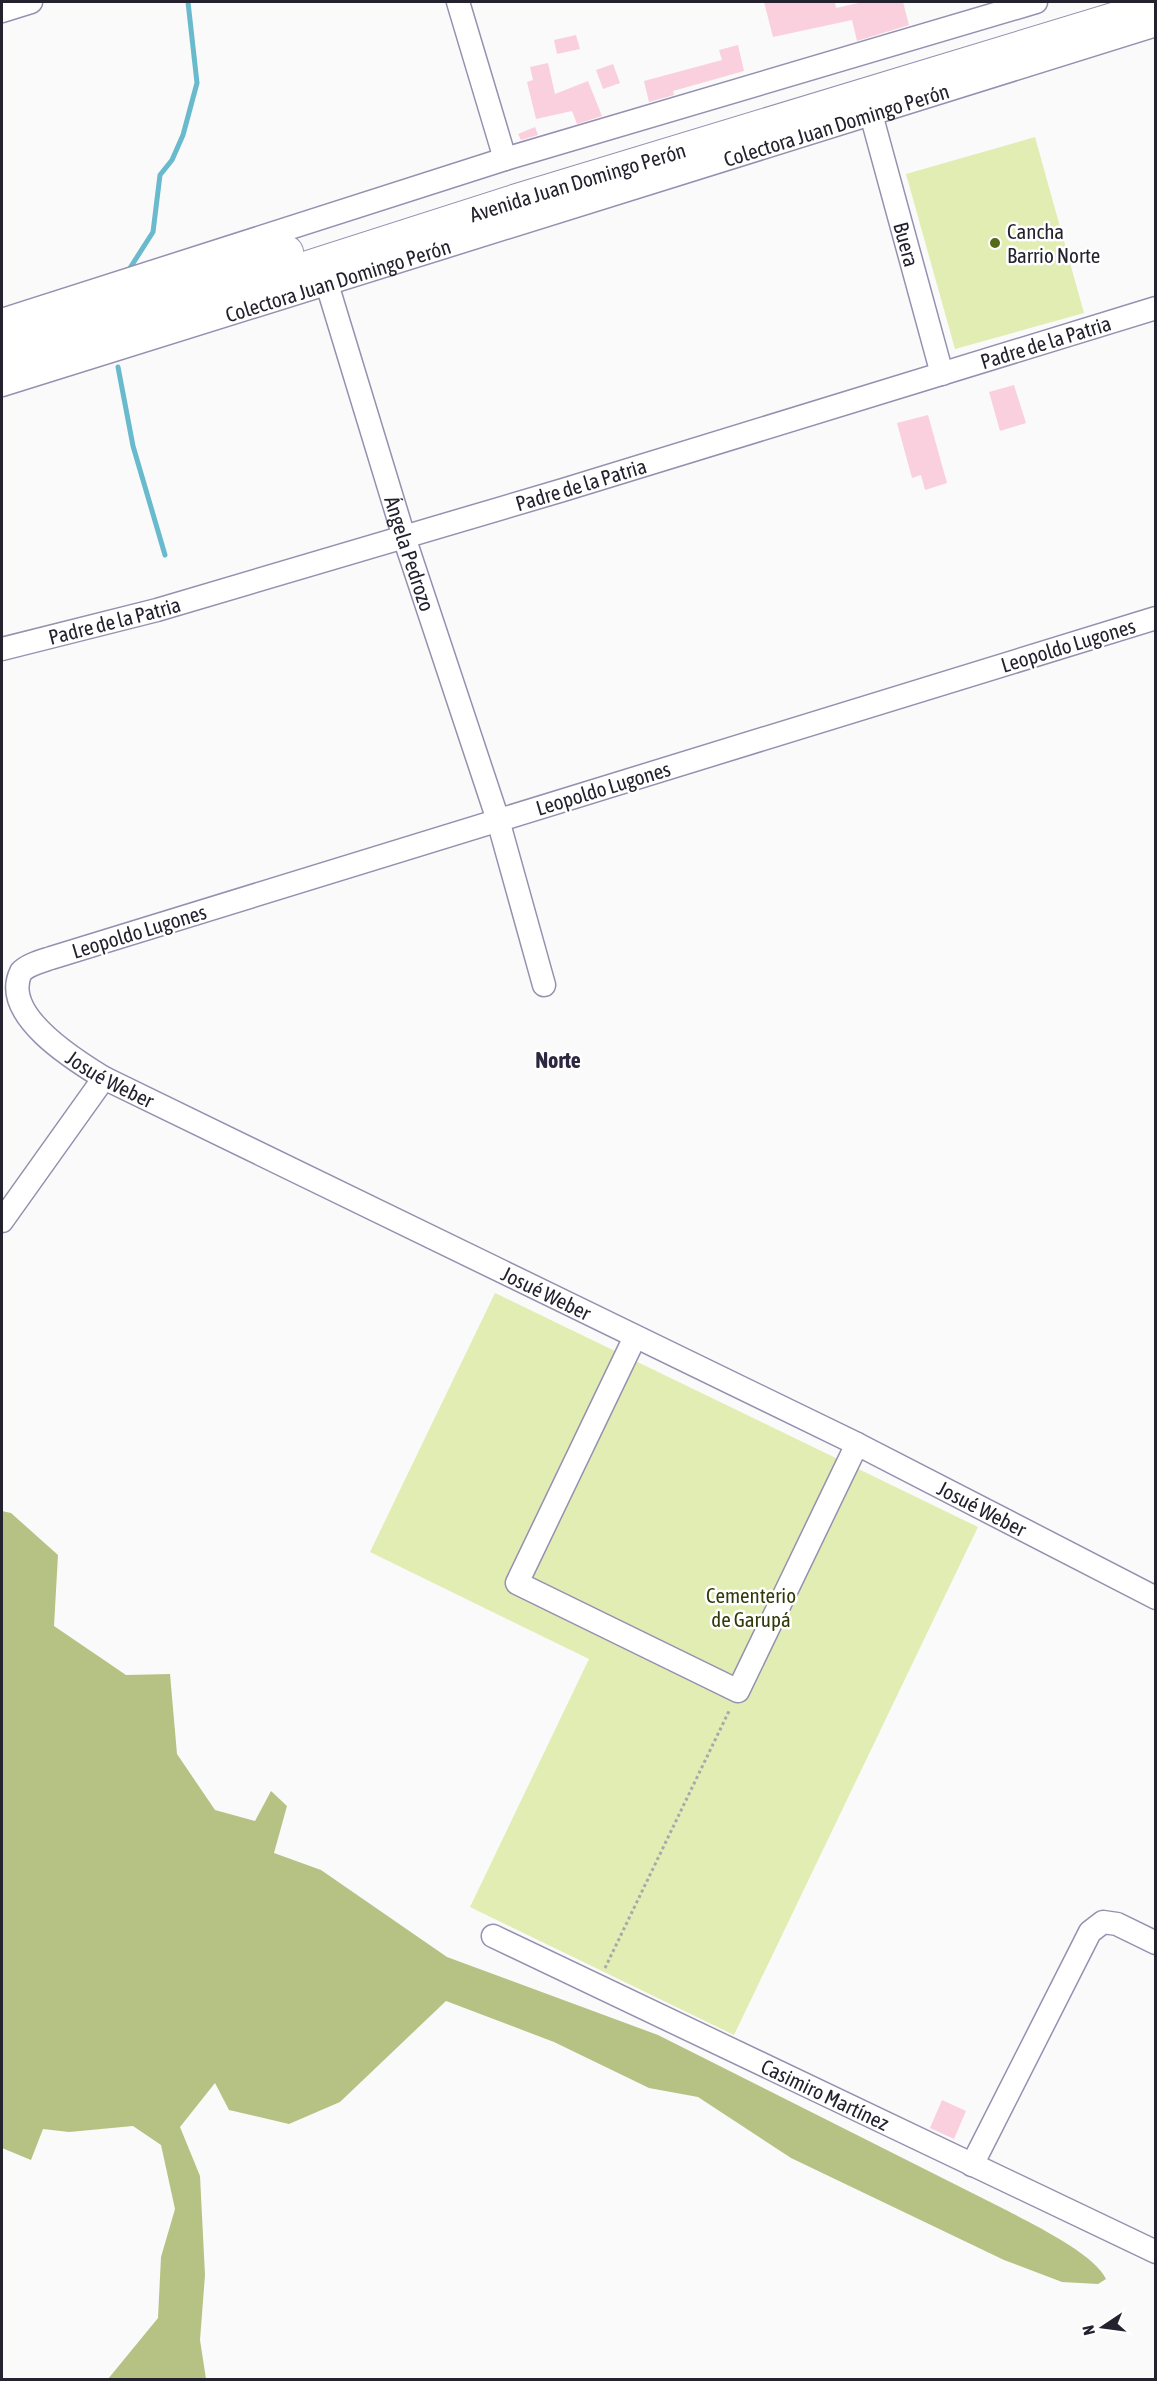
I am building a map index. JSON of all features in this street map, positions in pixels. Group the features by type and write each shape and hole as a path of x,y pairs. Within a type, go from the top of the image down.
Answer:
{"main road":[{"name":"Avenida Juan Domingo Perón","path":"2,339 811,88 1108,2"},
{"name":"Avenida Juan Domingo Perón","path":"2,365 517,200 1155,6"}],"street":[{"path":"2,11 31,2"},
{"path":"458,2 505,159"},
{"path":"2,320 505,159 1036,2"},
{"name":"Colectora Juan Domingo Perón","path":"2,385 1155,25"},
{"name":"Buera","path":"870,114 942,374"},
{"name":"Ángela Pedrozo","path":"327,284 404,537 498,820 544,985"},
{"name":"Padre de la Patria","path":"2,649 157,610 404,537 1155,308"},
{"name":"Leopoldo Lugones","path":"51,958 1155,618"},
{"name":"Josué Weber","path":"51,958 22,970 12,985 13,1006 33,1035 104,1078 857,1444 1155,1598"},
{"path":"2,1221 104,1078"},
{"path":"635,1337 517,1583 738,1691 857,1444"},
{"path":"972,2165 1090,1932 1102,1922 1117,1924 1155,1943"},
{"name":"Casimiro Martínez","path":"493,1936 1155,2252"}],"path":[{"path":"597,1986 738,1691"}],"green space":[{"name":"Cancha Barrio Norte","path":"1035,137 1084,313 955,349 906,174"},
{"name":"Cementerio de Garupá","path":"495,1293 978,1527 734,2035 470,1907 589,1659 370,1552"},
{"path":"2,1511 11,1513 58,1555 54,1626 126,1675 170,1674 177,1754 215,1810 255,1821 271,1791 287,1806 274,1853 321,1870 447,1957 658,2035 1008,2211 1077,2250 1100,2270 1106,2279 1098,2284 1062,2282 1004,2260 791,2158 698,2097 649,2088 554,2042 446,2001 340,2102 289,2124 229,2110 215,2083 180,2127 200,2176 205,2275 200,2340 206,2379 108,2379 158,2318 161,2257 175,2209 161,2145 133,2126 69,2132 43,2129 31,2160 2,2148"}],"building":[{"path":"764,2 835,2 836,8 863,2 903,2 909,25 857,41 852,20 773,37"},
{"path":"576,35 580,49 557,54 554,40"},
{"path":"738,45 744,71 673,91 674,95 649,102 644,81 722,60 719,50"},
{"path":"548,63 555,94 588,81 602,116 577,124 572,111 536,119 527,82 533,80 530,67"},
{"path":"613,64 620,83 603,89 596,70"},
{"path":"535,127 538,135 521,140 518,134"},
{"path":"1014,385 1026,423 1000,431 989,392"},
{"path":"928,415 947,483 925,490 921,475 912,478 897,423"},
{"path":"942,2100 966,2111 954,2139 930,2128"}],"waterway":[{"path":"130,268 153,232 160,175 172,160 183,135 197,83 188,2"},
{"path":"118,367 133,446 165,555"}],"place":[{"name":"Cancha Barrio Norte","path":"995,243"}],"district":[{"name":"Norte","path":"558,1060"}]}
